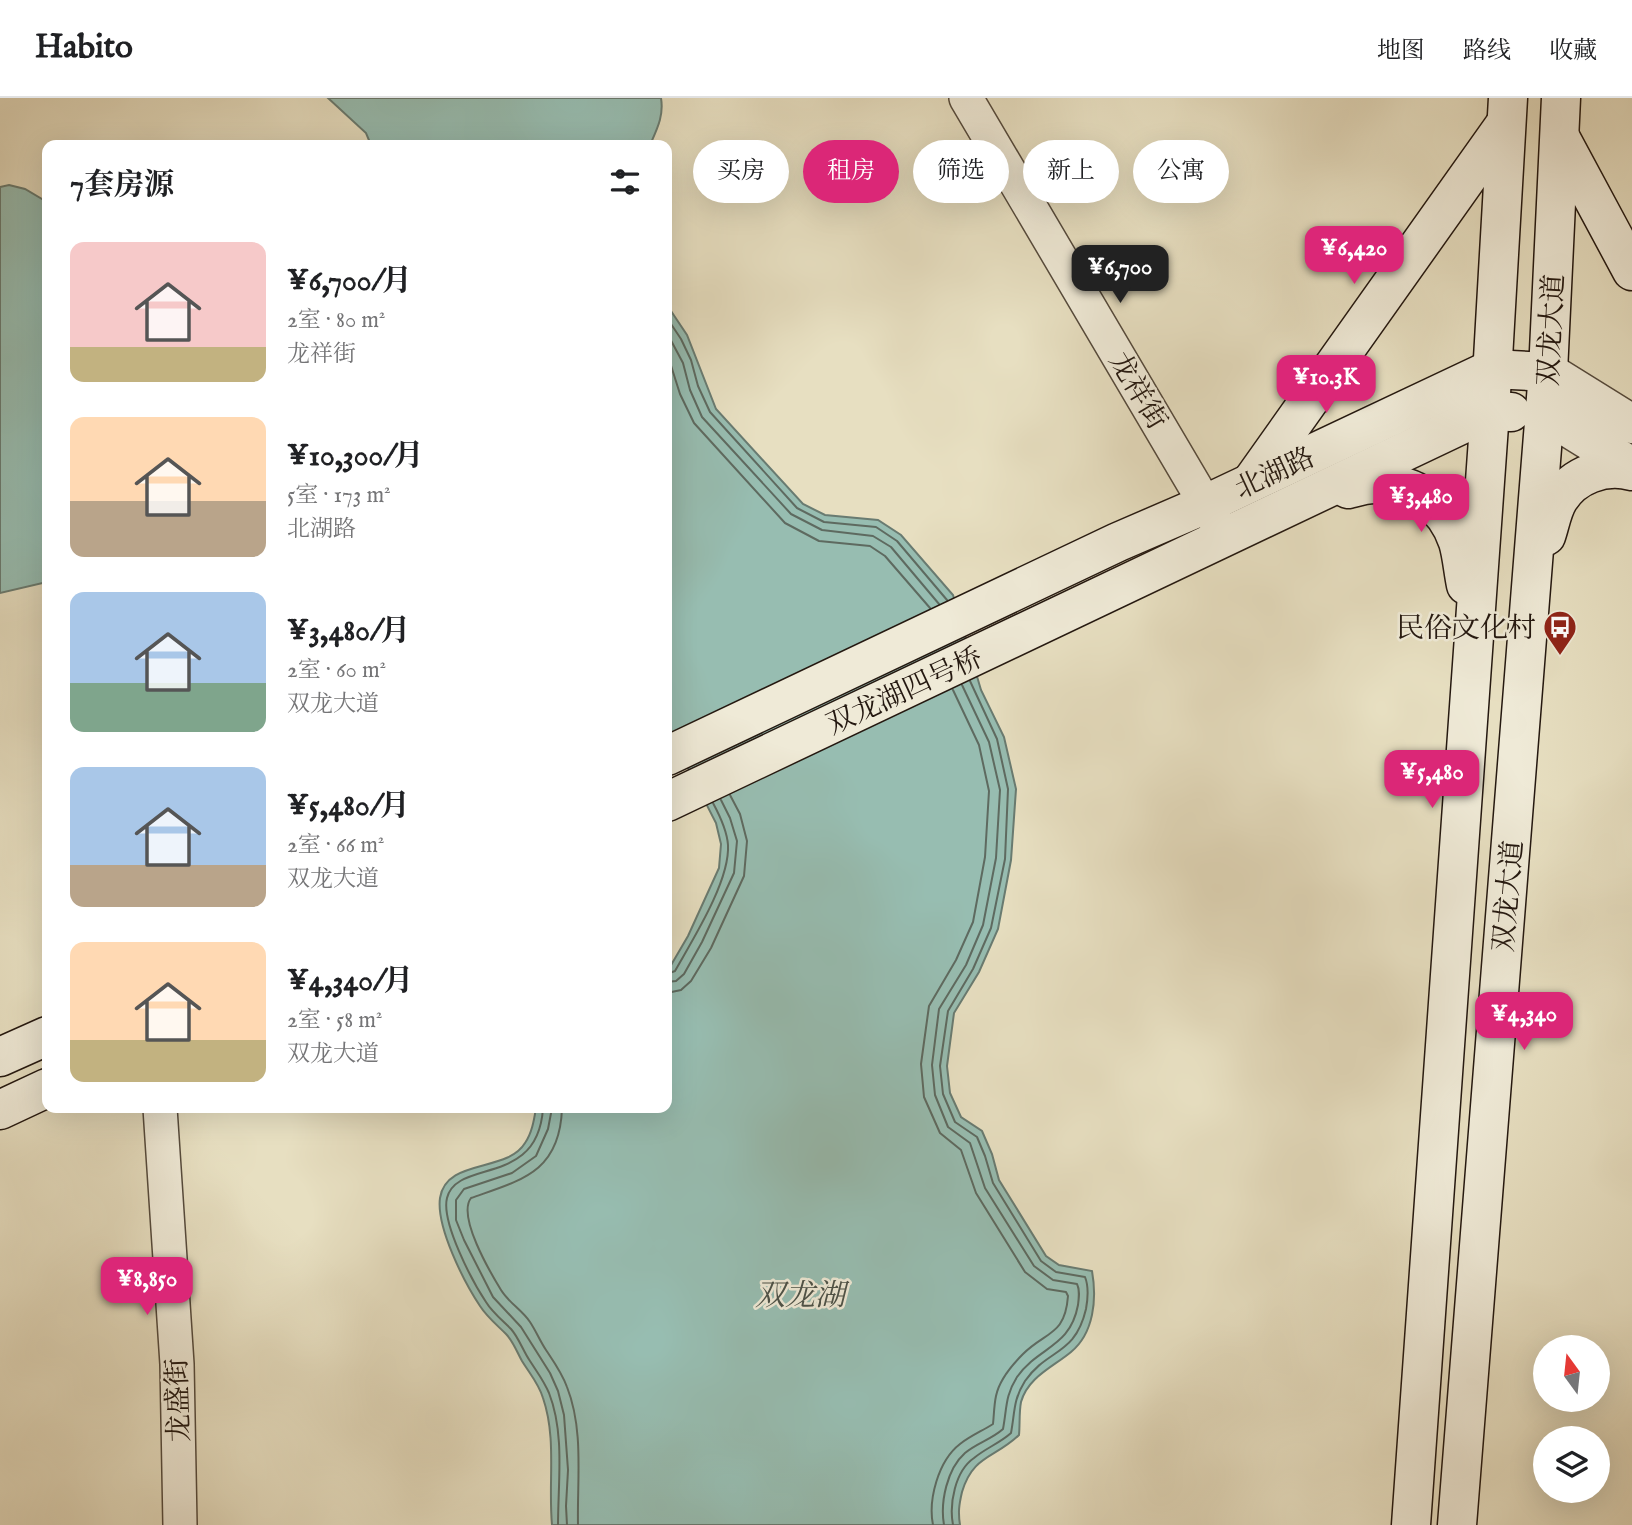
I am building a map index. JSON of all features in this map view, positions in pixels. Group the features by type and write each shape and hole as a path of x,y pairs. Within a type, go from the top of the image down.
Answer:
{"main road":[{"name":"双龙大道","path":"1457,1525 1548,372 1561,98"},
{"name":"双龙大道","path":"1411,1525 1490,411 1507,110"},
{"path":"1250,484 1507,110"},
{"path":"1559,135 1632,271"},
{"name":"北湖路","path":"1118,542 1250,484 1492,369 1548,372"},
{"path":"1548,372 1632,424"},
{"name":"北湖路","path":"1140,579 1490,411 1545,413"},
{"path":"1545,413 1632,469"},
{"path":"1532,575 1558,501 1568,488 1582,476 1601,470 1632,469"},
{"path":"1318,494 1374,484 1402,485 1423,494 1445,516 1457,541 1475,629"},
{"name":"双龙湖四号桥","path":"672,754 1118,542"},
{"name":"双龙湖四号桥","path":"672,800 1140,579"},
{"path":"0,1058 42,1038"},
{"path":"0,1110 42,1090"}],"street":[{"name":"龙祥街","path":"967,98 1225,539"},
{"name":"龙盛街","path":"160,1113 177,1364 180,1525"}],"water":[{"path":"328,98 661,98 662,111 652,140 369,140 366,133"},
{"path":"9,185 25,189 42,199 42,583 0,593 0,187"},
{"name":"双龙湖","path":"672,312 687,335 716,409 803,504 825,515 878,520 901,535 953,595 981,690 1004,737 1016,789 1011,860 998,929 979,972 954,1013 947,1066 950,1093 961,1117 982,1131 999,1180 1046,1256 1059,1265 1092,1271 1094,1304 1089,1325 1079,1344 1035,1379 1024,1393 1020,1406 1019,1435 972,1471 961,1497 960,1525 552,1525 550,1429 541,1393 511,1340 486,1314 474,1296 447,1239 440,1210 440,1198 445,1185 465,1171 505,1159 516,1152 529,1135 535,1113 672,1113 672,963 688,936 719,868 721,844 716,823 672,737"}],"place":[{"name":"民俗文化村","path":"1560,657"}]}
